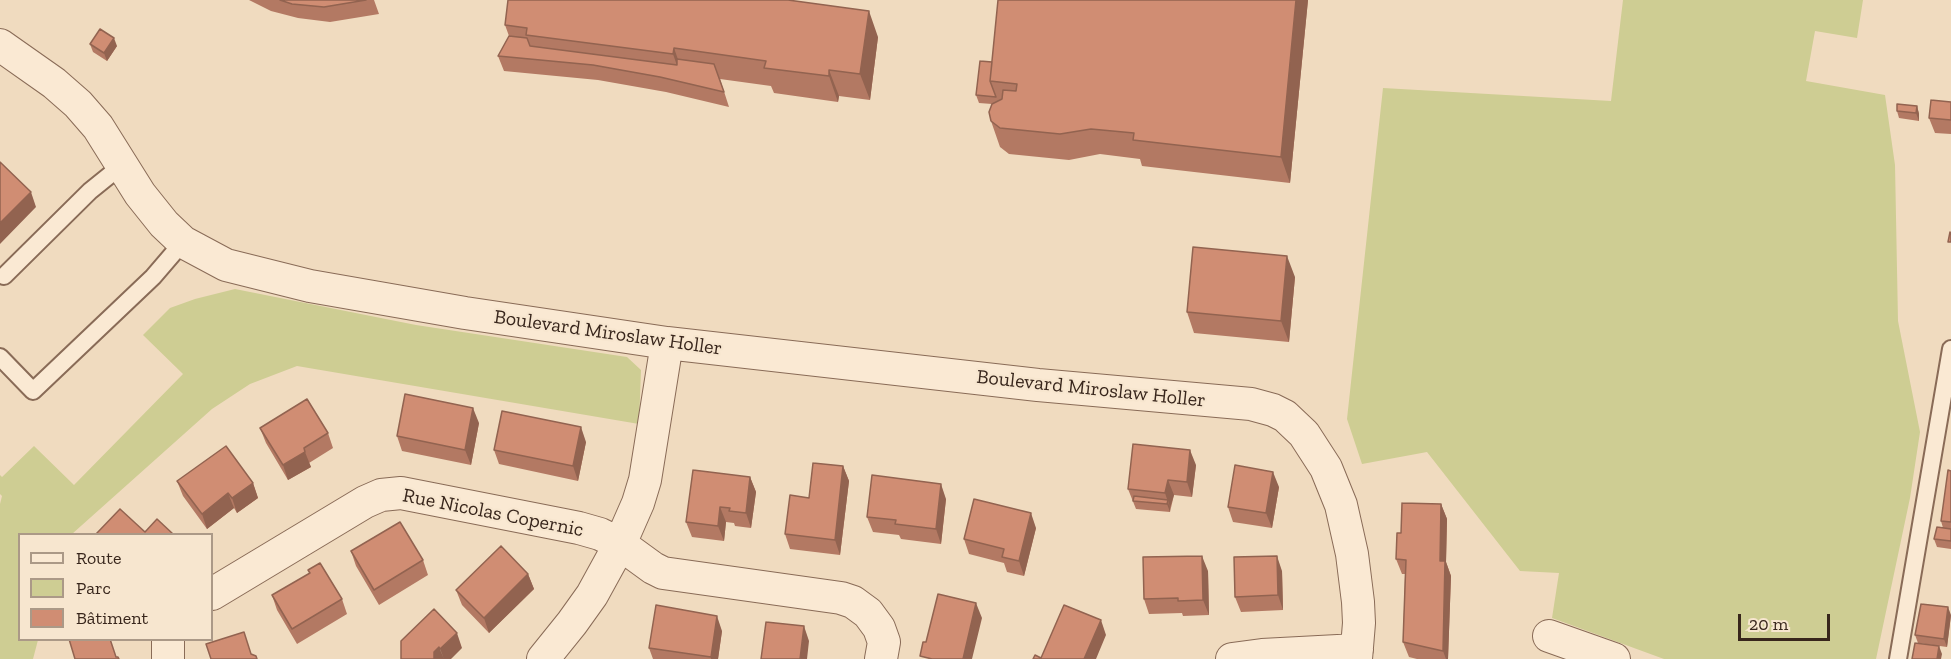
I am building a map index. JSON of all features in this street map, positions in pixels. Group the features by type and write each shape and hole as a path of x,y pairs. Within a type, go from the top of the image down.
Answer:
{"street":[{"name":"Boulevard Miroslaw Holler","path":"0,45 54,83 78,104 98,127 121,166 158,217 183,242 226,265 310,286 465,313 667,343 1038,385 1251,404 1273,410 1285,416 1304,434 1326,468 1341,505 1347,526 1358,602 1357,654"},
{"path":"543,659 592,595 620,544 638,503 645,480 667,343"},
{"name":"Rue Nicolas Copernic","path":"213,593 365,502 392,493 410,494 600,534 620,544 653,568 669,574 841,598 853,602 868,613 879,628 884,642 881,659"},
{"path":"1549,636 1614,659"},
{"path":"168,641 168,659"},
{"path":"1232,659 1262,655 1357,654"}],"lane":[{"path":"4,276 90,191 121,166"},
{"path":"0,357 33,391 153,277 183,242"},
{"path":"1898,659 1951,349"}],"green space":[{"path":"1623,0 1863,0 1857,38 1815,31 1806,81 1885,95 1895,165 1898,321 1920,432 1910,498 1876,659 1664,659 1552,618 1559,573 1520,571 1427,452 1362,464 1347,419 1383,88 1611,101"},
{"path":"235,289 416,325 627,357 641,370 639,424 297,366 250,384 212,409 73,533 18,533 18,641 38,641 33,659 0,659 0,504 2,496 0,494 0,475 2,477 34,446 74,485 183,374 143,335 170,308"}],"building":[{"path":"280,0 366,0 324,7 292,4"},
{"path":"508,0 788,0 869,11 860,74 829,70 829,76 764,68 766,61 674,48 673,54 526,35 527,28 505,25"},
{"path":"998,0 1296,0 1281,157 1133,140 1134,133 1091,129 1060,134 1000,128 991,121 989,112 992,104 1002,99 1003,90 1016,91 1017,84 990,81"},
{"path":"100,29 114,38 104,53 90,44"},
{"path":"509,36 527,38 530,46 677,65 677,59 714,64 724,92 593,65 498,56"},
{"path":"980,61 992,62 990,81 996,97 976,95"},
{"path":"1931,100 1951,102 1951,120 1929,118"},
{"path":"1897,104 1917,106 1916,113 1897,111"},
{"path":"0,162 31,192 0,223"},
{"path":"1193,247 1287,256 1281,321 1187,312"},
{"path":"405,394 473,408 465,450 397,436"},
{"path":"307,399 328,433 304,448 305,452 283,465 260,428"},
{"path":"502,411 581,427 573,466 494,450"},
{"path":"1133,444 1190,450 1187,482 1168,480 1165,493 1128,489"},
{"path":"226,446 253,483 232,498 228,493 202,514 177,481"},
{"path":"813,463 843,466 835,540 785,534 790,495 809,498"},
{"path":"1235,465 1273,472 1266,513 1228,507"},
{"path":"693,470 750,477 746,513 729,511 730,508 720,507 718,526 686,522"},
{"path":"1948,470 1951,471 1951,522 1941,521"},
{"path":"872,475 941,484 936,529 895,524 896,520 867,517"},
{"path":"1134,496 1168,500 1167,504 1133,501"},
{"path":"974,499 1031,513 1019,561 1002,557 1004,549 964,539"},
{"path":"1402,503 1441,504 1440,561 1445,561 1443,651 1403,642 1406,560 1396,559 1397,533 1401,533"},
{"path":"120,509 145,532 157,519 172,533 97,533"},
{"path":"400,522 423,560 374,590 351,551"},
{"path":"1937,527 1951,529 1951,541 1934,539"},
{"path":"501,546 528,574 484,618 456,590"},
{"path":"1202,556 1203,600 1144,599 1143,557"},
{"path":"1277,556 1278,595 1235,597 1234,557"},
{"path":"320,563 342,599 292,629 272,595 310,573 308,570"},
{"path":"938,594 976,603 963,659 932,659 920,656 923,642 926,642"},
{"path":"1921,604 1948,607 1944,639 1915,635"},
{"path":"656,605 717,616 711,657 649,648"},
{"path":"1064,605 1101,620 1084,659 1033,659 1035,655 1041,658"},
{"path":"434,609 457,633 434,652 434,659 401,659 401,641"},
{"path":"766,622 804,626 800,659 761,659"},
{"path":"244,632 251,654 257,659 211,659 206,644"},
{"path":"70,641 111,641 116,657 119,659 75,659"},
{"path":"1915,643 1939,646 1937,659 1912,659"}]}
